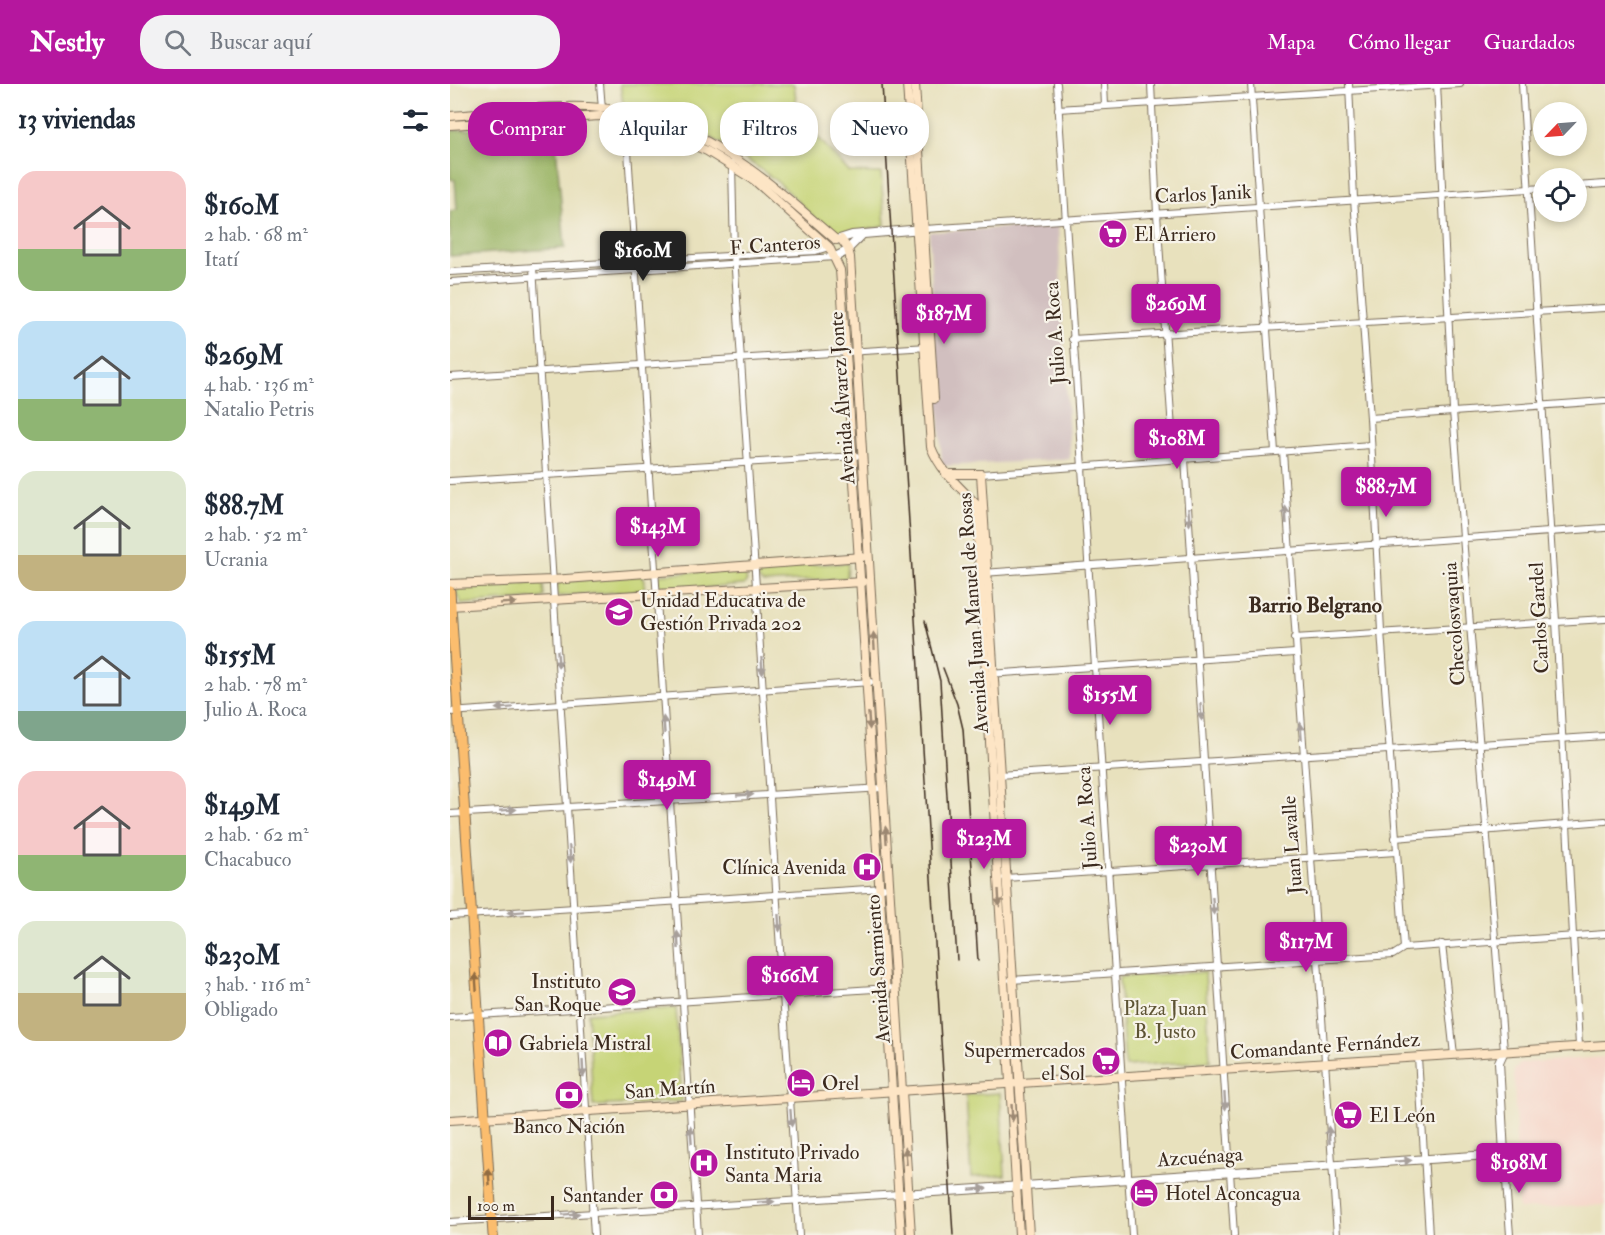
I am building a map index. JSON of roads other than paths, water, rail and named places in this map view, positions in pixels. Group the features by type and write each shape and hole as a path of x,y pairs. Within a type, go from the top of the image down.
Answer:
{"main road":[{"path":"907,84 921,229"},
{"path":"915,84 931,447 937,462 946,474"},
{"path":"450,116 599,112"},
{"path":"450,125 599,112"},
{"path":"708,146 734,161 848,249"},
{"name":"Avenida Álvarez Jonte","path":"734,161 829,247 840,270 846,353 868,556"},
{"name":"Avenida Álvarez Jonte","path":"848,249 856,353 858,558"},
{"name":"Avenida Juan Manuel de Rosas","path":"946,474 981,474 983,573"},
{"name":"Avenida Juan Manuel de Rosas","path":"946,474 960,491 974,501 983,573 1015,1083 1019,1235"},
{"path":"960,491 959,482 963,474"},
{"path":"974,501 983,495"},
{"path":"450,584 755,566 868,556"},
{"name":"Avenida Sarmiento","path":"868,556 876,682 879,888 904,1194 911,1235"},
{"name":"Avenida Sarmiento","path":"858,558 866,682 889,887 896,987 897,1090"},
{"path":"451,606 870,581"},
{"path":"450,591 454,712 466,813 493,1235"},
{"name":"Comandante Fernández","path":"897,1090 1605,1045"},
{"name":"Avenida Juan Manuel de Rosas","path":"1015,1083 1029,1235"},
{"name":"San Martín","path":"450,1120 897,1090"},
{"name":"Avenida Sarmiento","path":"901,1235 904,1194"}],"street":[{"path":"600,84 601,102"},
{"name":"Julio A. Roca","path":"1057,84 1080,466 1132,1235"},
{"path":"1104,84 1105,106"},
{"path":"1151,84 1156,213 1174,458"},
{"path":"1251,84 1269,329 1275,453"},
{"path":"1058,109 1252,97 1349,87 1460,84"},
{"name":"Carlos Gardel","path":"1522,84 1551,531 1579,1047"},
{"name":"Checolosvaquia","path":"1437,85 1453,411 1504,1051"},
{"path":"1349,87 1354,200 1370,418 1375,543 1404,948"},
{"path":"628,156 698,1235"},
{"path":"734,161 734,255 799,1235"},
{"path":"1587,185 1605,184"},
{"name":"Carlos Janik","path":"838,240 921,229 1533,189"},
{"path":"848,249 855,240 865,235"},
{"name":"F. Canteros","path":"450,272 816,251 829,247 838,240"},
{"name":"F. Canteros","path":"450,282 835,257 848,249"},
{"path":"533,267 594,1235"},
{"path":"1072,339 1605,308"},
{"path":"450,377 928,347"},
{"path":"1370,418 1605,401"},
{"path":"981,474 1174,458 1371,446"},
{"name":"Juan Lavalle","path":"1283,452 1287,550 1337,1235"},
{"path":"450,481 857,456"},
{"path":"1185,459 1234,1235"},
{"path":"983,573 1605,528"},
{"path":"1294,638 1605,619"},
{"path":"990,674 1295,652"},
{"path":"454,712 876,682"},
{"path":"996,775 1605,736"},
{"path":"450,814 878,788"},
{"path":"1395,838 1605,821"},
{"path":"1002,878 1396,852"},
{"path":"450,916 889,887"},
{"path":"1009,980 1393,955 1404,948 1442,944 1605,934"},
{"path":"1442,944 1454,1054"},
{"path":"450,1017 896,987"},
{"path":"1504,1051 1499,1062 1510,1235"},
{"path":"1418,1057 1429,1235"},
{"name":"Azcuénaga","path":"904,1194 1504,1154"},
{"path":"450,1222 904,1194"}],"railway":[{"path":"882,84 953,1235"},
{"path":"925,621 940,681 957,960"},
{"path":"943,668 957,704 963,729 978,961"}],"place":[{"name":"El Arriero","path":"1113,234"},
{"name":"Unidad Educativa de Gestión Privada 202","path":"619,612"},
{"name":"Clínica Avenida","path":"867,867"},
{"name":"Instituto San Roque","path":"622,992"},
{"name":"Gabriela Mistral","path":"498,1043"},
{"name":"Supermercados el Sol","path":"1106,1061"},
{"name":"Orel","path":"801,1083"},
{"name":"Banco Nación","path":"569,1095"},
{"name":"El León","path":"1348,1115"},
{"name":"Instituto Privado Santa Maria","path":"704,1163"},
{"name":"Hotel Aconcagua","path":"1144,1193"},
{"name":"Santander","path":"664,1195"}],"district":[{"name":"Barrio Belgrano","path":"1315,605"}],"park label":[{"name":"Plaza Juan B. Justo","path":"1165,1020"}]}
